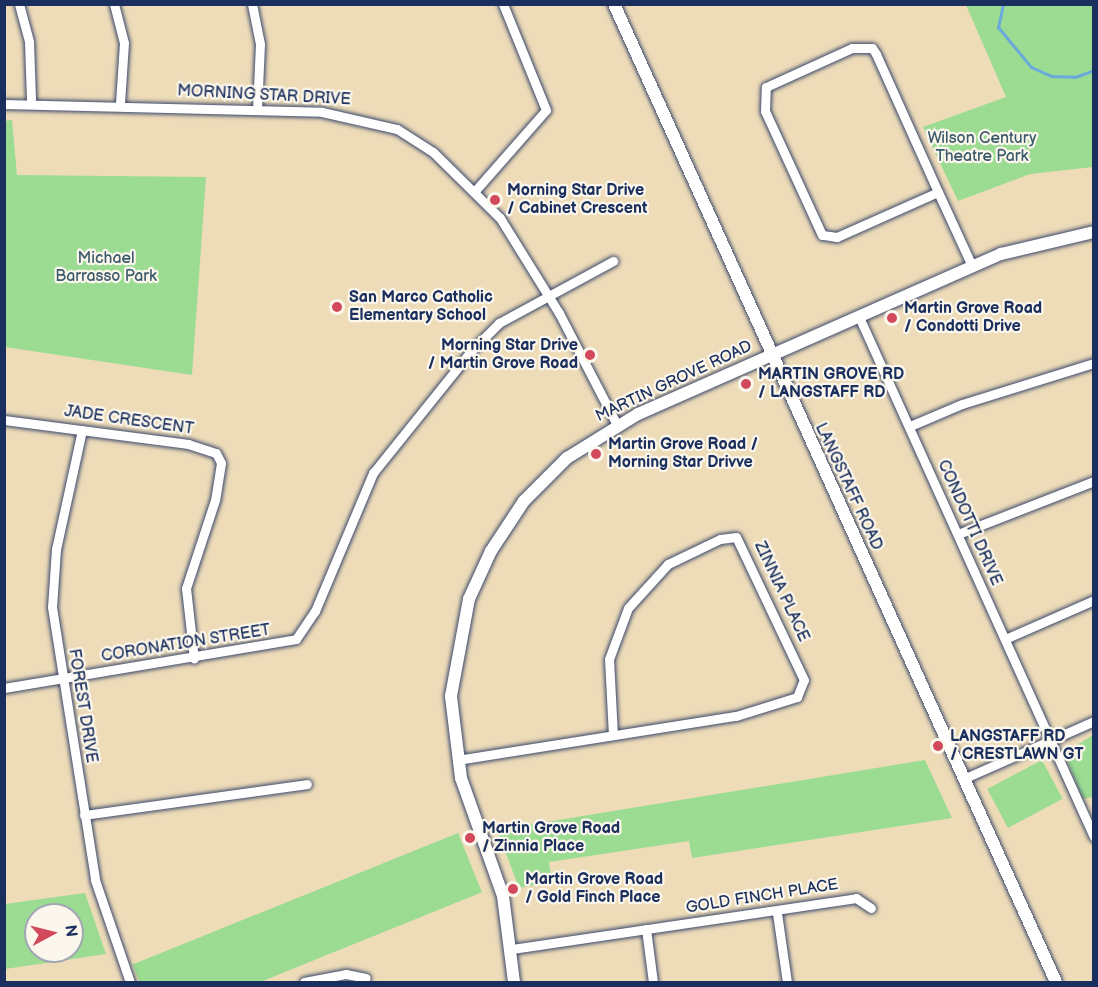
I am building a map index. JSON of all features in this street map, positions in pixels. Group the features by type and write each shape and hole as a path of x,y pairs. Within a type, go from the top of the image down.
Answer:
{"street":[{"path":"20,4 29,42 31,100"},
{"path":"114,4 124,43 120,104"},
{"path":"252,4 260,44 257,110"},
{"path":"474,192 546,110 503,4"},
{"name":"LANGSTAFF ROAD","path":"614,4 1056,982"},
{"path":"938,192 837,237 829,238 817,227 765,111 763,94 774,82 852,48 872,48 972,266"},
{"name":"MORNING STAR DRIVE","path":"4,104 31,100 257,110 379,121 421,143 474,192 512,234 549,296 617,425"},
{"name":"MARTIN GROVE ROAD","path":"514,982 512,949 503,896 457,760 452,674 479,575 500,536 538,486 617,425 860,319 972,266 1038,241 1094,232"},
{"name":"CORONATION STREET","path":"4,688 289,642 302,634 360,496 384,458 487,333 613,261"},
{"name":"CONDOTTI DRIVE","path":"860,319 1094,837"},
{"path":"910,426 962,404 1094,363"},
{"name":"JADE CRESCENT","path":"4,420 204,446 216,453 220,463 215,500 186,588 194,659"},
{"name":"FOREST DRIVE","path":"82,430 53,573 63,679 95,880 130,982"},
{"path":"958,534 1094,481"},
{"name":"ZINNIA PLACE","path":"457,760 613,735 748,713 802,693 804,680 736,537 720,539 668,564 627,608 609,659 613,735"},
{"path":"1005,639 1094,600"},
{"path":"963,779 1094,721"},
{"path":"84,815 307,784"},
{"name":"GOLD FINCH PLACE","path":"512,949 777,913 856,898 872,908"},
{"path":"777,913 787,982"},
{"path":"646,929 653,982"},
{"path":"304,982 346,974 366,978"}],"green space":[{"name":"Wilson Century Theatre Park","path":"966,5 1093,5 1093,167 1030,174 958,201 923,127 1006,97"},
{"name":"Michael Barrasso Park","path":"12,120 17,175 206,177 192,375 5,347 4,121"},
{"path":"1093,735 1093,797 1083,799 1064,753"},
{"path":"925,760 952,818 692,858 689,841 549,862 552,882 519,888 497,830"},
{"path":"1042,760 1063,799 1008,828 987,789"},
{"path":"458,833 482,892 260,982 140,982 133,964"},
{"path":"85,893 106,954 84,957 84,903 24,903 24,963 45,963 5,969 5,904"}],"waterway":[{"path":"1003,4 998,27 1031,67 1051,76 1075,77 1094,70"}],"place":[{"name":"Morning Star Drive / Cabinet Crescent","path":"495,200"},
{"name":"San Marco Catholic Elementary School","path":"337,307"},
{"name":"Martin Grove Road / Condotti Drive","path":"892,318"},
{"name":"Morning Star Drive / Martin Grove Road","path":"590,355"},
{"name":"MARTIN GROVE RD / LANGSTAFF RD","path":"746,384"},
{"name":"Martin Grove Road / Morning Star Drivve","path":"596,454"},
{"name":"LANGSTAFF RD / CRESTLAWN GT","path":"938,746"},
{"name":"Martin Grove Road / Zinnia Place","path":"470,838"},
{"name":"Martin Grove Road / Gold Finch Place","path":"513,889"}]}
